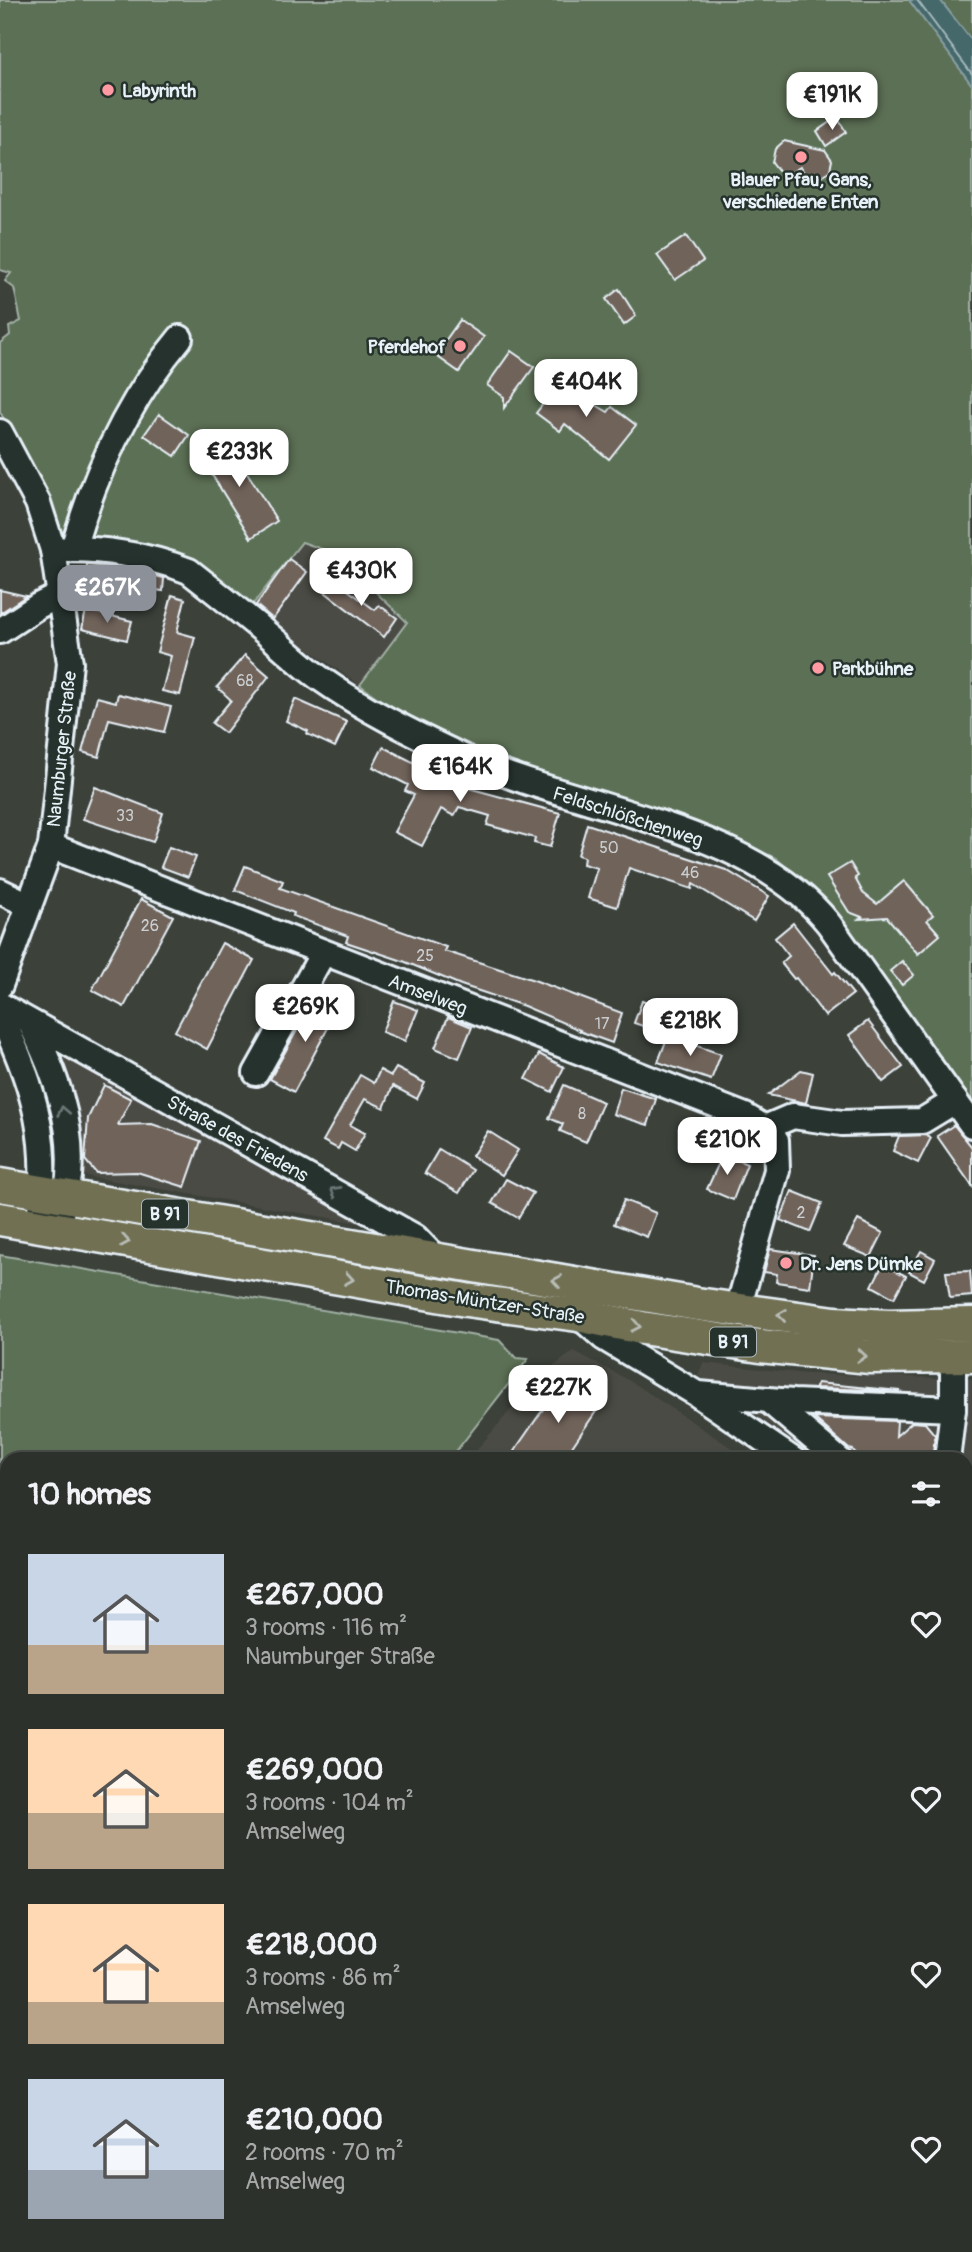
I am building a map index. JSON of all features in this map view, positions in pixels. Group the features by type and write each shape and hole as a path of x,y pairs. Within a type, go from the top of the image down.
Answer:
{"main road":[{"name":"B 91","path":"0,1185 438,1261"},
{"name":"Thomas-Müntzer-Straße","path":"0,1219 467,1300 578,1315 760,1346 870,1357 962,1357"},
{"name":"Thomas-Müntzer-Straße","path":"438,1261 697,1304 740,1300 835,1323 889,1326 972,1324"}],"street":[{"path":"63,550 129,409 156,367 180,338"},
{"name":"Naumburger Straße","path":"0,432 63,550 60,595 70,663 51,846 0,985"},
{"name":"Feldschlößchenweg","path":"63,550 168,563 189,571 318,677 374,714 464,758 717,845 776,875 816,906 972,1125"},
{"path":"0,631 60,595"},
{"name":"Amselweg","path":"51,846 745,1116 765,1128"},
{"path":"0,891 29,905"},
{"path":"256,1073 323,953"},
{"name":"Straße des Friedens","path":"0,1005 415,1237 438,1261"},
{"path":"0,1014 22,1060 38,1115 43,1155 54,1195"},
{"path":"31,1024 55,1074 63,1108 69,1162 54,1195 48,1228"},
{"path":"740,1300 777,1170 776,1140 765,1128 793,1116 842,1123 922,1121 955,1101"},
{"path":"578,1315 604,1338 697,1394 781,1452"},
{"path":"948,1452 962,1357"},
{"path":"697,1394 953,1409"},
{"path":"768,1400 830,1452"}],"shaded area":[{"path":"302,542 336,554 407,622 360,685 250,608"},
{"path":"61,1053 370,1219 365,1224 80,1175 58,1061"},
{"path":"574,1351 632,1382 733,1449 731,1452 475,1452 537,1379"},
{"path":"703,1363 807,1374 972,1379 972,1452 810,1452 698,1375"}],"green space":[{"path":"0,0 909,0 972,85 972,1113 818,895 776,858 731,839 499,761 412,723 360,685 407,622 336,554 302,542 250,608 171,555 56,533 20,447 0,412 0,343 10,335 9,327 21,321 14,288 5,281 11,273 0,270"},
{"path":"940,0 972,0 972,41"},
{"path":"0,1255 499,1340 516,1358 528,1359 455,1452 0,1452"}],"water":[{"path":"909,0 940,0 972,41 972,85"}],"building":[{"path":"837,117 846,132 826,146 817,131"},
{"name":"Blauer Pfau, Gans, verschiedene Enten","path":"784,141 825,150 832,160 830,170 820,179 807,176 800,167 792,172 779,171 772,162 775,149"},
{"path":"686,236 703,261 675,280 657,255"},
{"path":"619,289 636,316 624,325 606,299"},
{"name":"Pferdehof","path":"460,320 484,337 459,372 435,355"},
{"path":"511,351 534,367 504,408 504,397 487,385"},
{"path":"562,380 584,398 608,412 612,407 636,425 609,459 565,424 560,431 536,413"},
{"path":"159,414 189,435 175,456 144,435"},
{"path":"227,440 277,521 251,538 201,457"},
{"path":"289,559 307,572 273,619 256,605"},
{"path":"87,565 120,568 164,578 163,591 85,581"},
{"path":"330,577 375,610 379,605 397,618 384,637 321,589"},
{"path":"0,590 26,596 0,613"},
{"path":"172,595 185,599 177,632 195,637 180,695 162,691 171,656 157,652"},
{"path":"86,610 132,621 127,640 82,629"},
{"path":"245,655 269,676 225,733 212,723 231,700 217,687"},
{"path":"118,694 171,707 164,732 109,719 99,757 82,752 97,697 116,702"},
{"path":"295,699 347,722 335,747 286,721"},
{"path":"383,747 461,786 560,813 550,847 534,843 535,838 487,825 490,816 459,807 454,816 441,809 422,846 394,832 414,795 405,791 408,785 373,767"},
{"path":"95,787 163,813 153,842 83,819"},
{"path":"587,824 726,870 769,896 754,921 693,884 692,889 629,868 617,907 588,898 597,868 583,864 584,857 578,855"},
{"path":"169,847 196,857 188,877 161,867"},
{"path":"850,863 858,876 855,878 863,893 877,904 904,881 933,915 927,920 940,935 918,954 887,917 859,919 862,917 849,912 827,877"},
{"path":"245,866 283,881 280,888 446,947 444,951 534,980 622,1013 612,1043 524,1006 346,942 348,936 293,916 294,913 235,890"},
{"path":"141,899 173,916 124,1007 92,990"},
{"path":"793,923 833,974 835,972 853,994 825,1016 781,963 789,956 775,938"},
{"path":"222,943 254,960 207,1049 175,1031"},
{"path":"902,961 914,975 902,985 890,971"},
{"path":"316,996 339,1007 294,1092 270,1079"},
{"path":"394,1001 418,1010 405,1041 382,1032"},
{"path":"642,1001 664,1009 657,1031 634,1023"},
{"path":"448,1017 472,1027 459,1058 435,1048"},
{"path":"868,1021 903,1067 883,1082 849,1035"},
{"path":"668,1036 721,1054 711,1080 658,1062"},
{"path":"539,1054 564,1067 552,1092 526,1079"},
{"path":"396,1068 425,1083 417,1099 393,1086 384,1108 365,1099 350,1125 365,1133 355,1151 341,1143 338,1149 323,1141 360,1075 374,1083 380,1070 391,1076"},
{"path":"801,1070 813,1073 806,1103 768,1095"},
{"path":"104,1085 131,1099 118,1125 152,1124 201,1141 185,1187 137,1172 96,1173 85,1160 88,1118"},
{"path":"564,1085 603,1102 586,1142 560,1131 563,1124 549,1118"},
{"path":"621,1088 656,1099 648,1125 613,1114"},
{"path":"954,1125 972,1147 972,1186 937,1136"},
{"path":"488,1131 518,1150 502,1175 472,1156"},
{"path":"925,1135 931,1138 918,1163 893,1151 899,1136"},
{"path":"439,1149 473,1170 459,1193 425,1173"},
{"path":"723,1154 747,1164 733,1200 707,1189"},
{"path":"506,1179 533,1193 518,1218 492,1203"},
{"path":"792,1191 822,1203 810,1232 780,1220"},
{"path":"624,1200 656,1213 647,1237 614,1224"},
{"path":"858,1220 883,1233 871,1257 844,1246"},
{"name":"Dr. Jens Dümke","path":"770,1249 814,1255 810,1287 776,1282 777,1274 764,1272"},
{"path":"921,1251 935,1259 924,1280 909,1272"},
{"path":"883,1264 906,1276 894,1298 872,1286"},
{"path":"970,1271 972,1296 950,1298 946,1272"},
{"path":"564,1379 575,1386 581,1385 601,1404 568,1452 514,1452"},
{"path":"817,1383 900,1391 816,1388"},
{"path":"814,1418 897,1421 896,1436 912,1422 925,1423 935,1435 933,1452 855,1452"}],"place":[{"name":"Labyrinth","path":"108,90"},
{"name":"Blauer Pfau, Gans, verschiedene Enten","path":"801,157"},
{"name":"Pferdehof","path":"460,346"},
{"name":"Parkbühne","path":"818,668"},
{"name":"Dr. Jens Dümke","path":"786,1263"}]}
